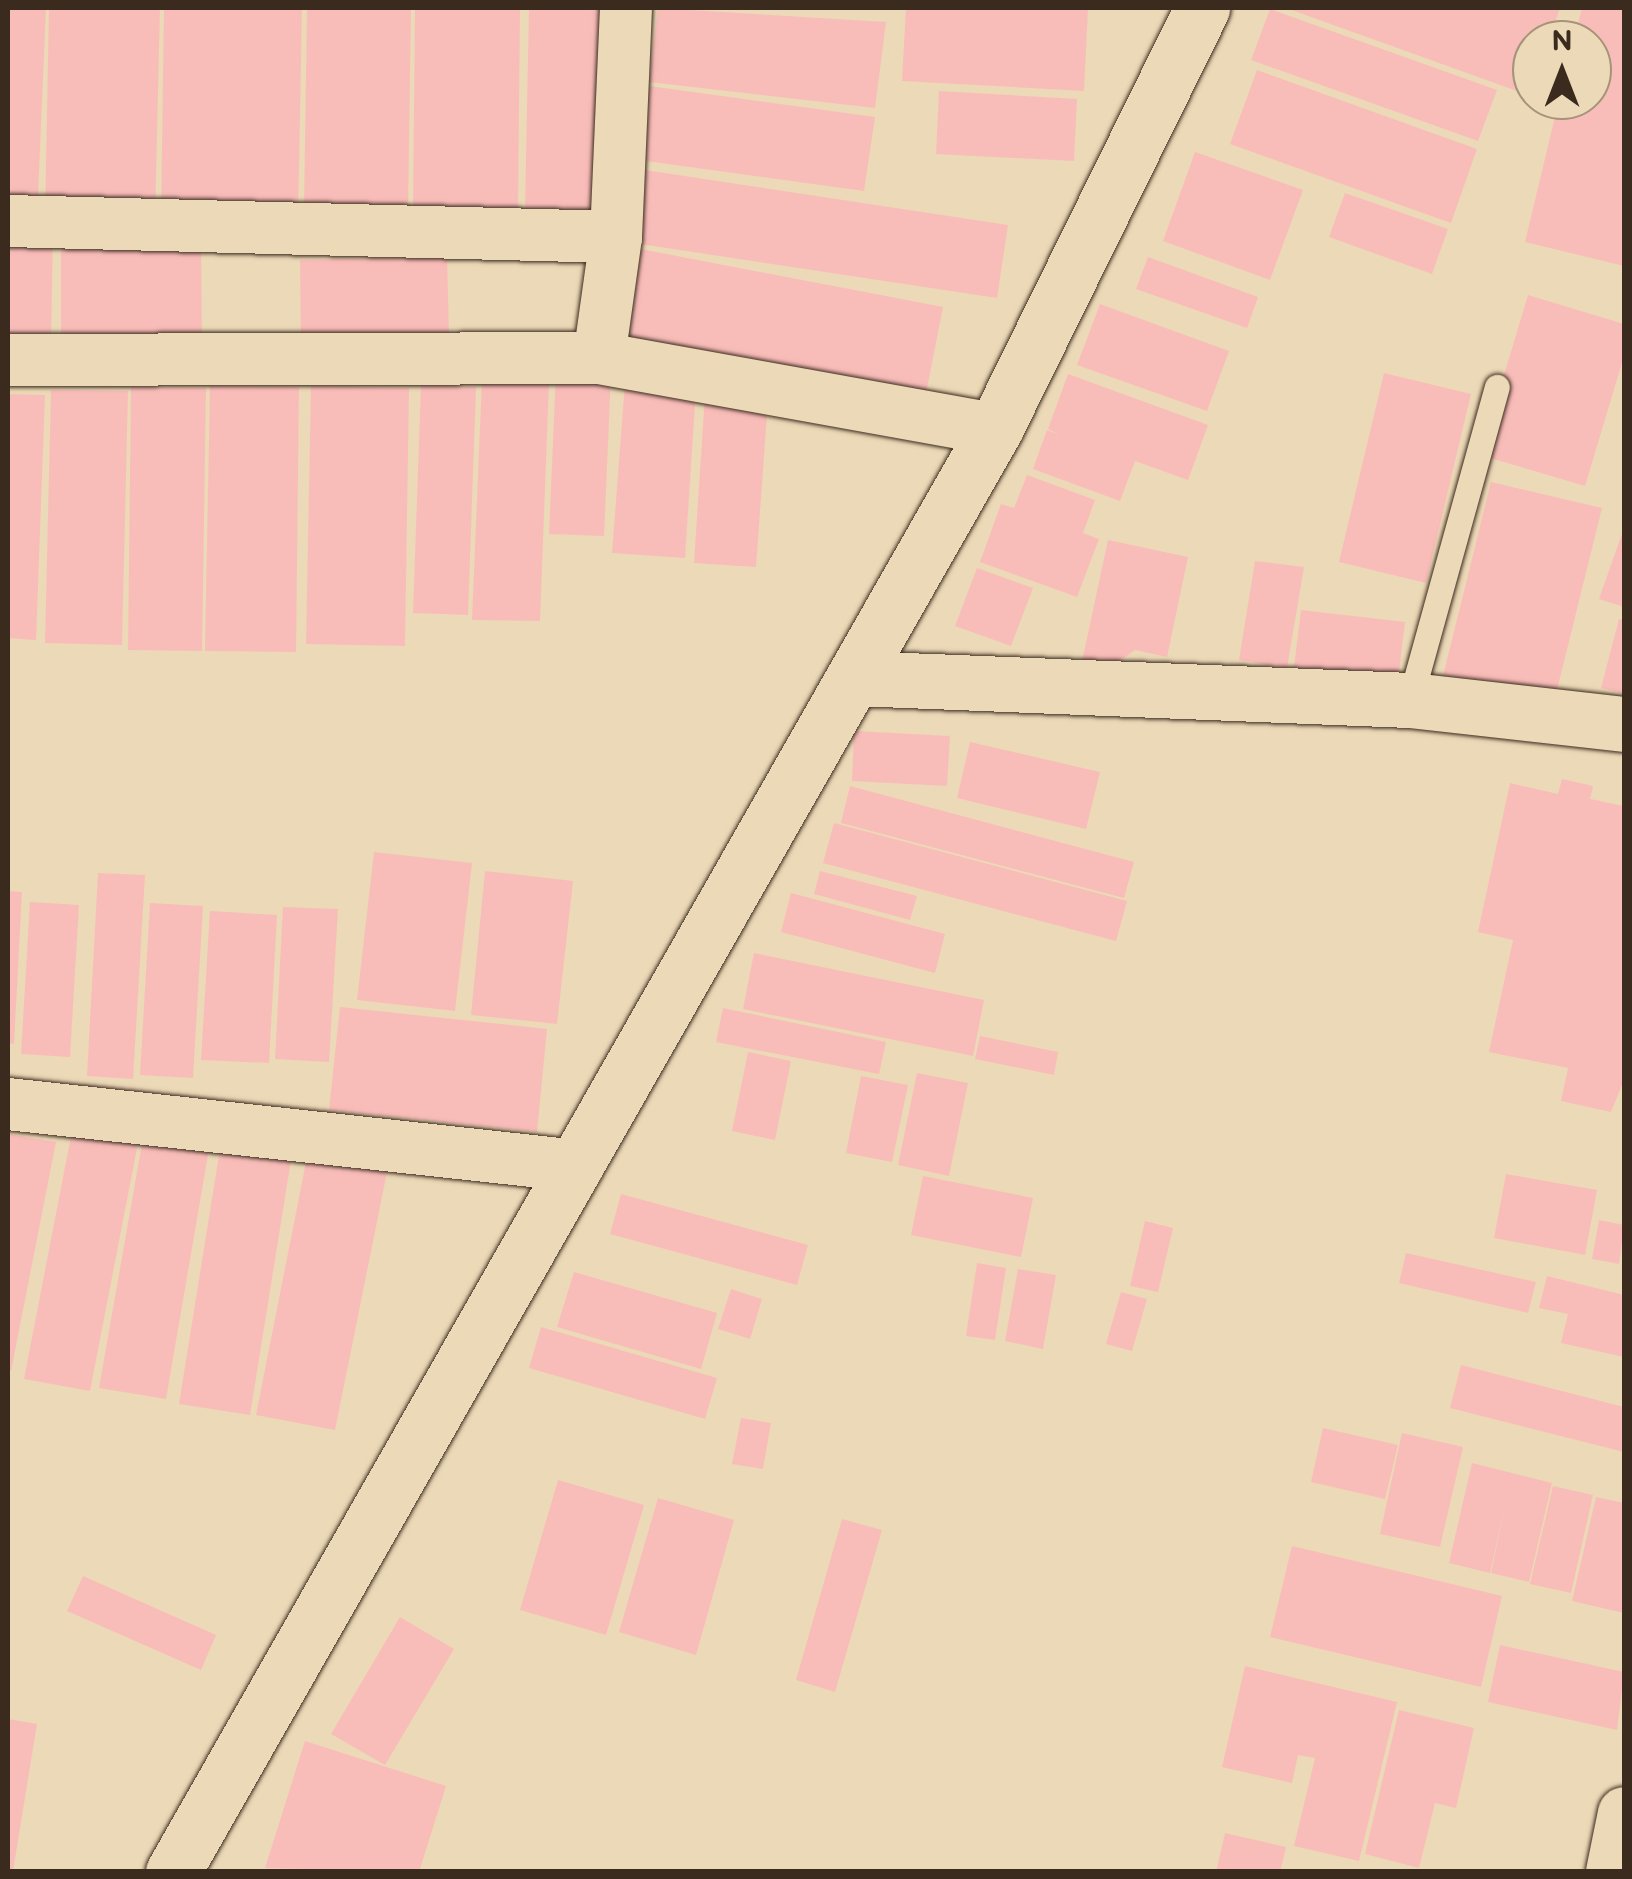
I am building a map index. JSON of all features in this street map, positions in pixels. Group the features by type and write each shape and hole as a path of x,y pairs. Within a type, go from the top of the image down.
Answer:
{"main road":[{"path":"173,1872 995,428 1202,8"},
{"path":"855,678 1410,700 1624,724"}],"street":[{"path":"599,358 616,238 626,8"},
{"path":"8,221 616,238"},
{"path":"8,360 599,358 995,428"},
{"path":"8,1104 578,1166"},
{"path":"1612,1872 1624,1813"}],"lane":[{"path":"1410,700 1497,387"}],"building":[{"path":"8,8 46,8 37,219 8,218"},
{"path":"49,8 160,8 155,218 45,216"},
{"path":"164,8 302,8 298,218 161,216"},
{"path":"307,8 411,8 408,210 304,209"},
{"path":"415,8 520,8 518,208 413,207"},
{"path":"529,8 604,8 600,210 525,209"},
{"path":"658,8 886,22 875,108 649,82"},
{"path":"906,8 1088,8 1084,91 902,81"},
{"path":"1286,8 1560,8 1556,20 1512,20 1512,89"},
{"path":"1582,8 1624,8 1624,266 1525,242 1554,120 1612,120 1612,20 1579,20"},
{"path":"1270,9 1497,90 1478,141 1251,60"},
{"path":"1257,70 1477,149 1451,223 1230,144"},
{"path":"649,86 875,117 864,191 639,160"},
{"path":"939,91 1077,99 1074,161 936,154"},
{"path":"1195,152 1303,190 1270,280 1163,241"},
{"path":"638,169 1008,225 997,298 627,242"},
{"path":"1345,193 1448,229 1432,274 1329,237"},
{"path":"8,228 53,229 51,340 8,339"},
{"path":"201,240 202,340 61,341 61,241"},
{"path":"630,247 943,307 923,409 611,349"},
{"path":"447,257 449,335 301,338 300,260"},
{"path":"1148,257 1258,297 1247,328 1136,289"},
{"path":"1528,295 1624,324 1624,356 1585,486 1480,455"},
{"path":"1100,304 1229,351 1207,411 1077,365"},
{"path":"556,371 611,373 604,536 549,534"},
{"path":"1384,373 1471,394 1426,583 1339,562"},
{"path":"1068,374 1208,425 1188,480 1135,461 1120,501 1033,469 1047,430 1060,435 1048,429"},
{"path":"482,379 549,381 540,621 472,620"},
{"path":"625,383 696,388 685,558 612,553"},
{"path":"421,385 476,387 468,615 413,613"},
{"path":"210,386 299,387 296,652 205,651"},
{"path":"311,386 409,388 405,646 306,644"},
{"path":"131,387 206,388 202,651 128,650"},
{"path":"51,390 128,391 122,645 45,643"},
{"path":"8,394 45,395 36,640 8,638"},
{"path":"705,395 768,400 756,567 694,563"},
{"path":"1027,475 1095,500 1083,533 1099,539 1077,597 980,562 1001,504 1014,508"},
{"path":"1491,482 1602,508 1554,702 1443,676"},
{"path":"1624,528 1624,607 1599,599"},
{"path":"1108,540 1188,557 1167,657 1135,650 1109,669 1081,666"},
{"path":"1255,561 1304,567 1287,668 1239,660"},
{"path":"977,568 1033,588 1011,646 955,626"},
{"path":"1301,610 1405,622 1398,680 1294,667"},
{"path":"1619,619 1624,620 1624,694 1601,688"},
{"path":"854,731 950,736 947,786 852,781"},
{"path":"970,742 1100,772 1086,829 957,798"},
{"path":"1562,779 1593,786 1590,799 1624,806 1624,1080 1611,1112 1561,1101 1568,1068 1489,1052 1513,940 1478,932 1510,783 1558,794"},
{"path":"850,786 1134,862 1124,898 841,823"},
{"path":"834,823 1127,901 1116,941 823,863"},
{"path":"374,852 472,863 455,1011 357,1000"},
{"path":"485,871 573,881 557,1024 471,1015"},
{"path":"820,871 917,896 910,920 814,894"},
{"path":"98,873 145,875 133,1079 87,1076"},
{"path":"8,891 22,892 14,1044 8,1043"},
{"path":"791,893 945,934 935,973 781,932"},
{"path":"30,902 79,905 70,1057 21,1054"},
{"path":"150,903 203,906 193,1078 140,1075"},
{"path":"283,907 338,909 329,1062 275,1059"},
{"path":"210,911 277,915 269,1063 201,1060"},
{"path":"754,953 984,1000 973,1056 743,1009"},
{"path":"340,1007 547,1029 537,1132 329,1110"},
{"path":"723,1008 886,1042 879,1074 716,1042"},
{"path":"980,1036 1058,1052 1054,1075 975,1059"},
{"path":"748,1052 791,1061 775,1140 732,1131"},
{"path":"917,1073 968,1083 949,1176 898,1165"},
{"path":"861,1076 908,1085 892,1162 846,1153"},
{"path":"72,1131 138,1143 90,1391 24,1379"},
{"path":"8,1134 56,1142 11,1371 8,1371"},
{"path":"143,1138 209,1149 166,1399 99,1388"},
{"path":"220,1149 291,1160 250,1415 179,1404"},
{"path":"307,1157 387,1172 335,1430 256,1415"},
{"path":"1506,1174 1597,1190 1585,1255 1494,1238"},
{"path":"923,1176 1033,1198 1021,1257 911,1235"},
{"path":"621,1194 808,1245 797,1285 610,1234"},
{"path":"1599,1220 1624,1225 1619,1264 1592,1259"},
{"path":"1145,1221 1173,1228 1158,1292 1130,1286"},
{"path":"1406,1253 1536,1282 1528,1313 1399,1283"},
{"path":"977,1263 1006,1268 995,1340 966,1336"},
{"path":"1018,1269 1056,1275 1043,1349 1005,1341"},
{"path":"574,1272 717,1313 701,1369 557,1327"},
{"path":"1547,1276 1624,1295 1624,1357 1561,1343 1568,1314 1539,1308"},
{"path":"731,1289 762,1299 750,1339 718,1329"},
{"path":"1121,1292 1147,1299 1132,1351 1106,1344"},
{"path":"541,1327 717,1378 705,1419 529,1368"},
{"path":"1461,1365 1624,1407 1624,1452 1450,1408"},
{"path":"741,1418 771,1423 763,1469 732,1464"},
{"path":"1323,1428 1398,1445 1385,1499 1311,1482"},
{"path":"1402,1433 1463,1447 1440,1547 1380,1534"},
{"path":"1472,1463 1552,1483 1529,1582 1491,1573 1505,1505 1490,1573 1449,1563"},
{"path":"558,1480 644,1505 606,1635 520,1610"},
{"path":"1553,1486 1593,1495 1571,1593 1530,1584"},
{"path":"1596,1497 1624,1503 1624,1613 1572,1601"},
{"path":"658,1498 734,1520 696,1655 619,1632"},
{"path":"842,1519 882,1530 835,1692 796,1680"},
{"path":"1292,1546 1502,1596 1481,1687 1270,1637"},
{"path":"83,1576 216,1635 201,1670 67,1611"},
{"path":"400,1617 454,1649 385,1765 331,1734"},
{"path":"1500,1645 1624,1672 1617,1730 1488,1702"},
{"path":"1245,1666 1397,1702 1359,1861 1294,1846 1315,1758 1298,1755 1292,1783 1222,1767"},
{"path":"1399,1710 1474,1728 1456,1808 1435,1803 1419,1868 1365,1854"},
{"path":"8,1719 37,1724 13,1871 8,1871"},
{"path":"305,1741 446,1786 419,1872 265,1868"},
{"path":"1225,1833 1286,1847 1280,1872 1216,1872"}]}
